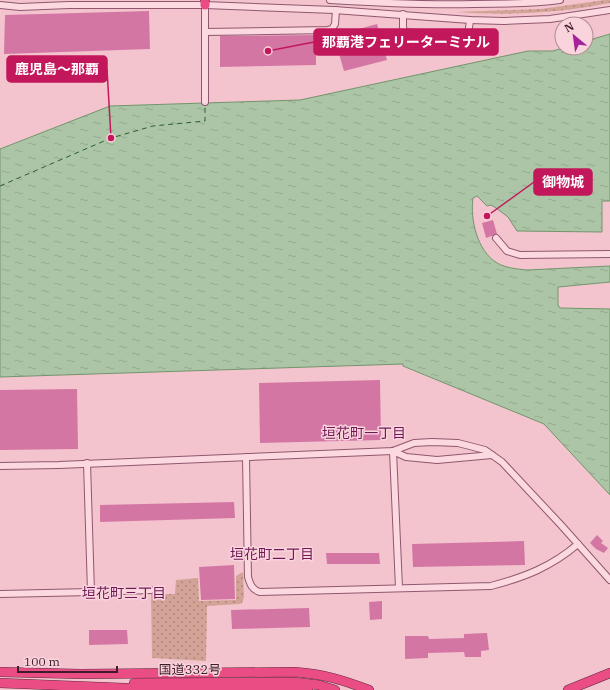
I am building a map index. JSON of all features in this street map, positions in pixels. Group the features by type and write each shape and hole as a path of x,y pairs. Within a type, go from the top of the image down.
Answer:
{"highway":[{"path":"0,672 80,674 295,672 320,674 369,690"},
{"path":"295,672 328,680 353,690"},
{"path":"568,690 610,673"},
{"name":"国道332号","path":"45,685 302,682 335,690"},
{"path":"0,683 45,685"},
{"name":"国道332号","path":"45,685 149,689 279,688 304,690"}],"street":[{"path":"330,0 395,4 432,2 511,4 560,0"},
{"path":"205,2 205,102"},
{"path":"0,5 20,7 205,2 504,21 550,19 610,10"},
{"path":"205,32 328,30 332,29 335,24 336,10"},
{"path":"403,14 404,32 408,49 465,37 468,32 470,20"},
{"path":"404,32 465,37"},
{"path":"496,238 507,251 520,256 610,254"},
{"path":"0,466 393,451 414,443 458,443 485,450 502,462 610,580"},
{"path":"393,451 406,457 437,460 492,455"},
{"path":"393,451 399,588"},
{"path":"246,457 248,577 250,583 256,591 492,586 516,580 551,564 578,544"},
{"path":"86,463 91,592"},
{"path":"0,594 151,590"}],"shaded area":[{"path":"610,0 610,3 533,13 495,14 456,12 541,9"},
{"path":"243,572 244,597 242,603 207,606 206,661 152,658 151,594 175,594 176,580 198,578 199,601 236,600 236,576"}],"water":[{"path":"610,34 610,201 602,201 602,232 517,231 508,217 491,205 487,206 477,196 473,198 472,206 474,225 480,243 490,258 500,265 527,270 610,266 610,282 558,287 558,305 560,308 610,309 610,495 544,424 403,366 403,364 0,377 0,149 110,106 300,100 528,51 554,51 554,56 594,56 594,39"}],"building":[{"path":"149,11 150,49 4,54 5,15"},
{"path":"377,24 387,60 344,71 334,36"},
{"path":"316,35 316,65 220,67 220,36"},
{"path":"493,220 497,234 486,238 482,223"},
{"path":"380,380 381,440 260,443 259,383"},
{"path":"77,389 78,449 0,450 0,390"},
{"path":"234,502 235,518 100,522 100,505"},
{"path":"597,535 603,541 601,543 608,548 604,553 596,549 590,543"},
{"path":"524,541 525,565 413,567 412,544"},
{"path":"326,553 379,553 380,564 327,564"},
{"path":"234,565 235,599 201,600 199,567"},
{"path":"382,601 382,619 370,620 369,602"},
{"path":"309,608 310,627 232,629 231,610"},
{"path":"89,630 127,630 128,644 89,645"},
{"path":"487,633 489,650 481,651 481,657 465,657 464,652 428,653 428,658 405,659 405,636 428,636 429,639 464,638 464,634"}],"ferry route":[{"path":"0,186 111,138 153,126 205,121 205,104"}],"place":[{"name":"那覇港フェリーターミナル","path":"268,51"},
{"name":"鹿児島～那覇","path":"111,138"},
{"name":"御物城","path":"487,216"}],"district":[{"name":"垣花町一丁目","path":"364,433"},
{"name":"垣花町二丁目","path":"272,554"},
{"name":"垣花町三丁目","path":"124,593"}]}
